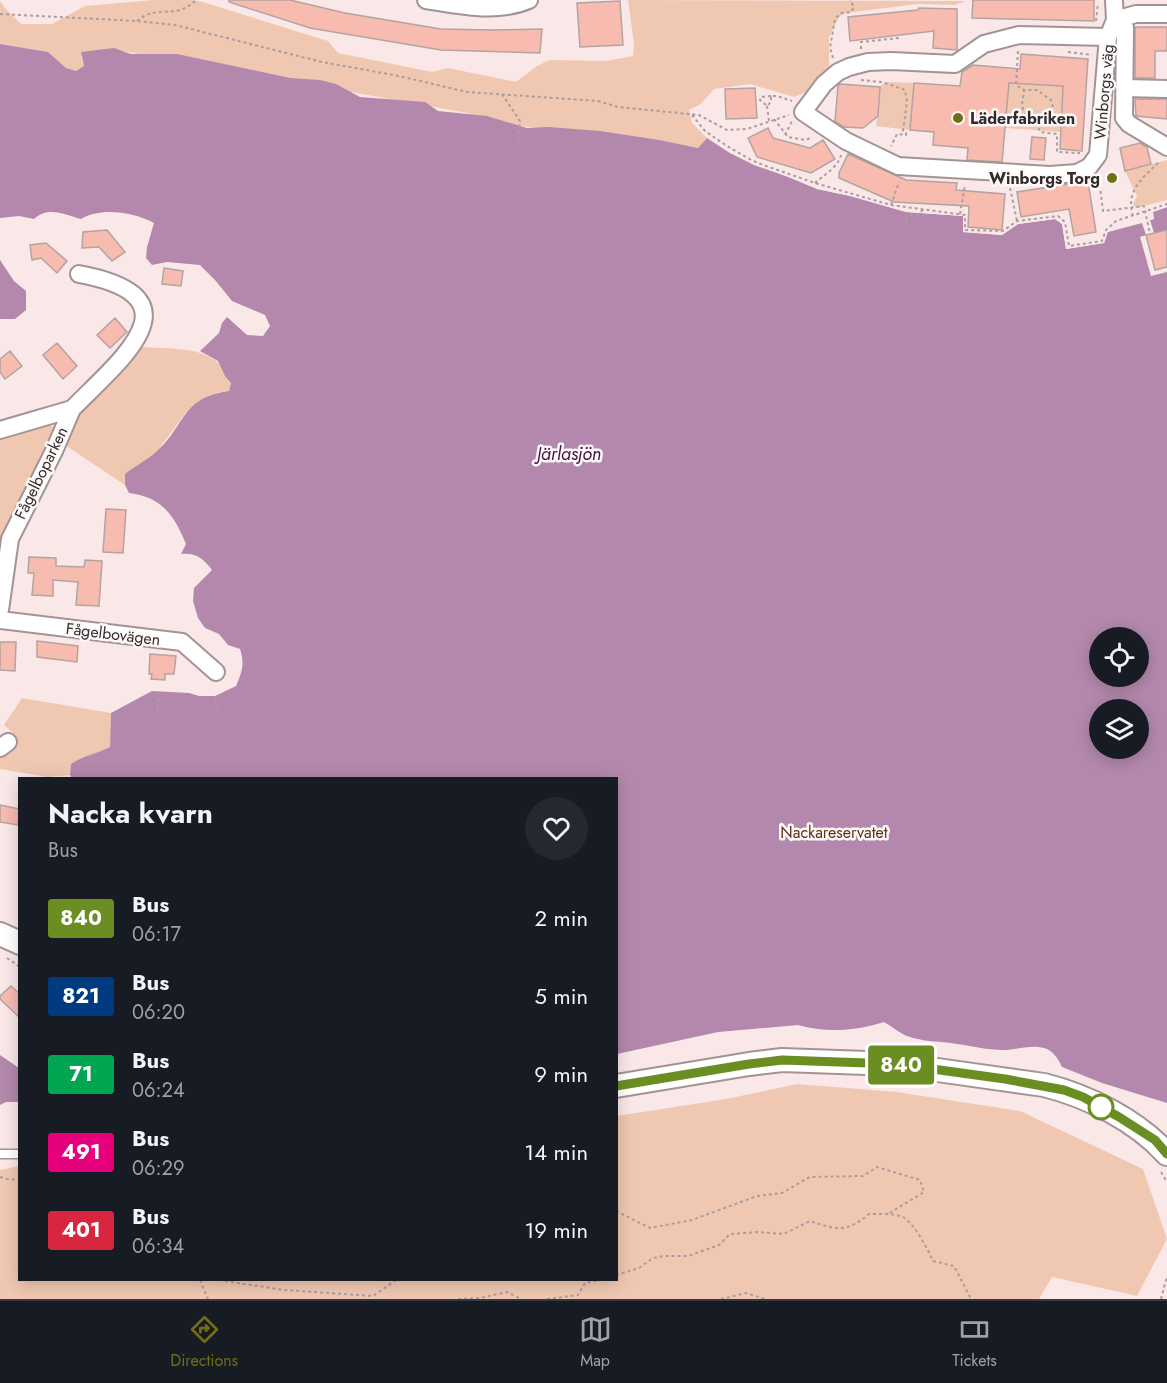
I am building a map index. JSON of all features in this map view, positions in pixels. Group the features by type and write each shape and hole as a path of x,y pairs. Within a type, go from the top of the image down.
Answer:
{"main road":[{"path":"618,1086 782,1060 896,1064 1032,1083 1083,1097 1119,1117 1155,1140 1164,1162"}],"street":[{"path":"426,0 492,8 516,6 529,0"},
{"name":"Winborgs väg","path":"1086,159 1098,155 1108,37 1115,20 1114,0"},
{"path":"1115,20 1136,14 1167,14"},
{"path":"1115,20 1125,28 1124,118 1167,151"},
{"path":"1086,159 1077,173 1039,175 898,166 846,141 799,112 838,72 861,72 891,61 955,64 984,45 1019,35 1108,37"},
{"path":"1124,88 1167,89"},
{"name":"Fågelboparken","path":"0,609 10,538 54,451 72,409 129,351 145,322 143,307 137,296 98,277 79,274"},
{"name":"Fågelboparken","path":"0,430 72,409"},
{"name":"Fågelbovägen","path":"0,620 182,642 216,672"}],"lane":[{"path":"0,1154 18,1154"}],"path":[{"path":"137,21 145,14 157,11 176,12 188,8 196,0"},
{"path":"838,72 832,66 833,55 830,48 835,19 841,13 851,12 854,7 850,0"},
{"path":"0,14 175,25 322,62 399,76 466,92 598,100 618,106 699,115 727,130 747,129 799,112"},
{"path":"1019,35 1016,85 1024,90 1037,90 1051,100 1053,108 1050,120 1044,123 1037,122 1029,117 1022,106 1024,90"},
{"path":"897,134 906,135 903,131 907,102 905,90 861,72 861,41 899,38 899,36"},
{"path":"1077,53 1077,58"},
{"path":"502,94 520,121 517,143"},
{"path":"756,103 761,98 771,96 790,99 799,112"},
{"path":"767,106 771,102 771,96"},
{"path":"760,100 767,106 769,121"},
{"path":"785,135 799,112"},
{"path":"692,114 705,131 750,160 815,183 891,205 965,215 965,230 1003,231 1017,221 1058,216 1065,222 1069,246 1102,241 1106,230 1116,221 1167,204"},
{"path":"774,119 788,137 806,140 817,134"},
{"path":"1037,122 1040,132 1057,134 1057,152 1086,159 1099,176 1103,211 1144,206 1150,234"},
{"path":"815,183 841,159 842,151"},
{"path":"1133,216 1130,205 1133,189 1167,151"},
{"path":"1010,188 1017,221"},
{"path":"906,225 907,214 917,215 923,210"},
{"path":"157,713 160,690"},
{"path":"215,696 219,714"},
{"path":"7,944 18,963"},
{"path":"1164,1162 1167,1182"},
{"path":"618,1212 650,1228 692,1220 757,1196 782,1193 810,1177 863,1176 878,1167 920,1180 924,1192 888,1214"},
{"path":"0,1177 18,1180"},
{"path":"618,1274 639,1268 653,1258 688,1256 708,1249 718,1245 730,1234 783,1233 810,1221 834,1229 854,1226 869,1214 888,1214 903,1217 922,1238 933,1262 954,1266 971,1299"},
{"path":"1161,1299 1167,1276"},
{"path":"200,1281 208,1299"},
{"path":"226,1281 284,1290 374,1296 395,1281"},
{"path":"547,1299 578,1295 585,1283 595,1281"},
{"path":"458,1299 480,1298 507,1292 520,1299"},
{"path":"721,1299 746,1293 765,1299"}],"shaded area":[{"path":"154,0 203,2 328,41 338,53 432,72 448,68 516,82 537,66 550,60 606,61 633,56 634,44 628,0 965,1 955,5 917,4 846,13 839,17 829,37 829,68 813,89 794,97 750,84 714,89 701,104 689,110 692,123 707,138 698,148 513,125 467,113 123,51 81,56 84,66 76,71 66,68 48,52 0,44 0,1 21,24 52,24 85,6"},
{"path":"885,82 914,83 910,130 876,126 880,87"},
{"path":"1009,83 1063,86 1060,132 1005,128"},
{"path":"1167,160 1167,200 1136,208 1133,204 1137,196 1125,171"},
{"path":"142,347 181,349 208,356 218,363 232,384 229,391 219,392 186,412 156,453 125,474 125,485 65,445 74,419 134,349"},
{"path":"48,424 55,428 57,433 0,582 0,439"},
{"path":"22,698 111,713 110,747 72,764 70,775 48,777 0,769 0,756 15,741 13,733 4,725"},
{"path":"797,1084 897,1092 1020,1111 1143,1169 1167,1239 1137,1296 1052,1277 1039,1299 0,1299 0,1170 18,1166 18,1281 618,1281 618,1116 726,1099"}],"water":[{"name":"Järlasjön","path":"0,44 48,52 66,68 76,71 84,66 81,52 114,48 131,54 177,54 290,78 320,80 336,84 360,97 425,102 438,111 487,116 527,128 548,127 600,131 698,148 707,138 730,153 817,189 906,212 963,216 963,232 1002,235 1018,224 1055,219 1062,224 1066,249 1104,243 1107,232 1154,219 1152,212 1167,207 1167,1103 1102,1083 1062,1067 1053,1053 1044,1048 997,1050 925,1040 904,1035 884,1022 841,1030 798,1025 718,1032 618,1054 618,777 71,777 71,764 110,747 111,713 152,691 215,696 236,686 242,668 240,649 228,645 219,634 205,628 198,618 193,601 194,588 212,570 199,557 181,554 186,544 177,524 158,503 129,493 125,485 125,474 149,458 166,442 192,407 201,400 229,391 231,383 218,361 200,351 219,333 227,317 247,335 263,336 270,326 265,315 232,301 200,265 167,262 152,265 146,258 154,223 146,219 117,212 98,213 81,219 51,212 34,219 19,216 0,218"},
{"path":"0,260 14,281 26,291 26,310 15,319 0,319"},
{"path":"0,1055 18,1067 18,1102 6,1102 0,1105"}],"pier":[{"path":"709,135 755,162 818,186 906,209 964,213 966,229 1001,232 1018,222 1056,216 1065,223 1069,246 1102,240 1106,229 1151,217 1150,210 1167,204 1167,207 1153,212 1154,219 1150,220 1154,233 1167,230 1167,272 1151,276 1140,237 1146,235 1142,223 1108,232 1104,243 1066,249 1062,224 1055,219 1018,224 1002,235 963,232 963,216 906,212 817,189 754,165 730,153 705,136"}],"building":[{"path":"229,0 290,0 345,13 441,29 542,29 540,53 441,50 310,28 229,2"},
{"path":"973,0 1094,0 1094,21 972,18"},
{"path":"620,1 623,45 580,47 577,3"},
{"path":"919,8 957,9 957,50 933,48 934,31 850,41 848,17 918,10"},
{"path":"1135,27 1167,27 1167,51 1155,51 1155,78 1135,78"},
{"name":"Läderfabriken","path":"1021,54 1088,59 1082,151 1060,149 1063,86 1009,83 1002,162 967,160 968,148 933,145 934,132 910,130 914,83 960,86 962,72 973,65 1020,69"},
{"path":"840,84 880,87 878,116 863,128 844,127 835,121"},
{"path":"755,88 757,118 726,119 725,89"},
{"path":"1135,99 1167,99 1167,119 1136,116"},
{"path":"768,128 773,138 810,148 823,140 835,159 811,173 757,157 748,138"},
{"path":"1032,137 1046,138 1044,160 1030,159"},
{"path":"1140,143 1147,147 1151,164 1125,171 1120,148"},
{"path":"848,154 906,180 957,183 956,190 1005,194 1002,230 968,227 969,206 894,202 839,178"},
{"path":"1088,181 1096,232 1074,236 1069,209 1021,217 1017,192"},
{"path":"107,230 125,252 112,261 99,247 82,248 83,232"},
{"path":"1167,230 1167,267 1155,270 1146,235"},
{"path":"46,243 67,261 57,273 41,258 32,260 30,245"},
{"path":"164,268 183,271 181,286 162,284"},
{"path":"115,318 127,332 110,348 97,335"},
{"path":"57,343 77,366 63,379 43,355"},
{"path":"10,351 22,366 5,379 0,372 0,359"},
{"path":"106,509 126,510 123,553 103,552"},
{"path":"29,557 56,558 56,566 84,567 85,560 102,561 99,606 76,605 78,582 53,580 53,596 32,595 34,573 28,573"},
{"path":"37,641 78,646 77,662 37,657"},
{"path":"0,642 16,642 15,671 0,670"},
{"path":"150,654 176,656 174,674 165,674 165,680 151,679"},
{"path":"0,805 18,809 18,825 0,822"},
{"path":"11,986 18,992 18,1016 0,999 0,996"}],"bus line":[{"name":"840","path":"618,1086 782,1060 896,1064 1044,1085 1064,1090 1083,1097 1119,1117 1155,1140 1167,1154"}],"place":[{"name":"Läderfabriken","path":"958,118"},
{"name":"Winborgs Torg","path":"1112,178"}],"park label":[{"name":"Nackareservatet","path":"834,832"}]}
